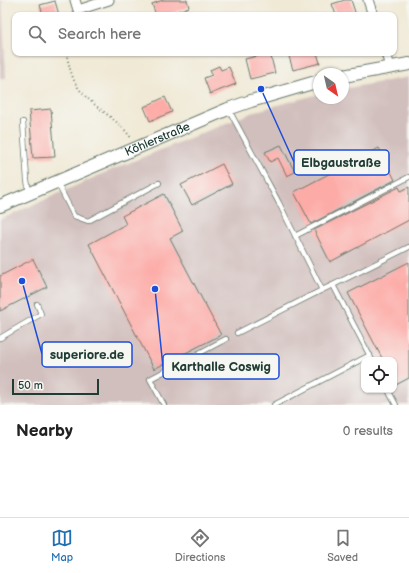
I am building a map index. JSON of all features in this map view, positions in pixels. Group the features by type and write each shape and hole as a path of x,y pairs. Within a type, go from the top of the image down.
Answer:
{"street":[{"path":"75,0 78,10 109,0"},
{"path":"368,0 372,12"},
{"path":"387,56 390,67"},
{"path":"349,75 409,64"},
{"name":"Köhlerstraße","path":"0,206 228,109 251,100 313,83"}],"lane":[{"path":"228,109 322,290"},
{"path":"23,122 27,180 30,193"},
{"path":"295,236 409,177"},
{"path":"57,182 74,216 88,222 159,184"},
{"path":"237,333 409,247"},
{"path":"333,285 370,357"},
{"path":"0,338 41,314 37,304"},
{"path":"164,405 150,379 226,339"},
{"path":"274,405 361,363"},
{"path":"390,393 396,405"}],"path":[{"path":"67,56 72,75 84,94 116,120 128,132 138,147"}],"shaded area":[{"path":"0,0 2,0 6,78 0,78"},
{"path":"409,77 409,405 0,405 0,220 104,173 256,111 313,96 313,104 349,104 349,88"}],"building":[{"path":"163,0 187,0 189,7 175,12 155,12 152,4"},
{"path":"345,0 351,0 355,12 335,12 332,4"},
{"path":"55,1 58,12 42,12 40,5"},
{"path":"258,56 271,56 275,73 250,79 245,59"},
{"path":"289,56 318,56 320,63 293,70"},
{"path":"219,66 221,70 229,67 236,84 210,94 204,78 212,75 210,70"},
{"path":"165,97 172,112 150,121 144,107"},
{"path":"51,109 55,157 33,158 29,111"},
{"path":"281,145 295,172 287,176 278,158 270,162 265,152"},
{"path":"379,148 395,180 311,224 294,192"},
{"path":"222,164 232,184 192,205 181,185"},
{"path":"399,187 401,191 409,187 409,220 330,262 314,230"},
{"path":"164,194 183,231 170,238 221,335 154,369 89,244 126,224 122,216"},
{"path":"33,259 47,287 0,311 0,276"},
{"path":"409,262 409,378 397,384 397,357 381,357 348,293"}],"place":[{"name":"Elbgaustraße","path":"261,89"},
{"name":"superiore.de","path":"22,281"},
{"name":"Karthalle Coswig","path":"155,289"}]}
